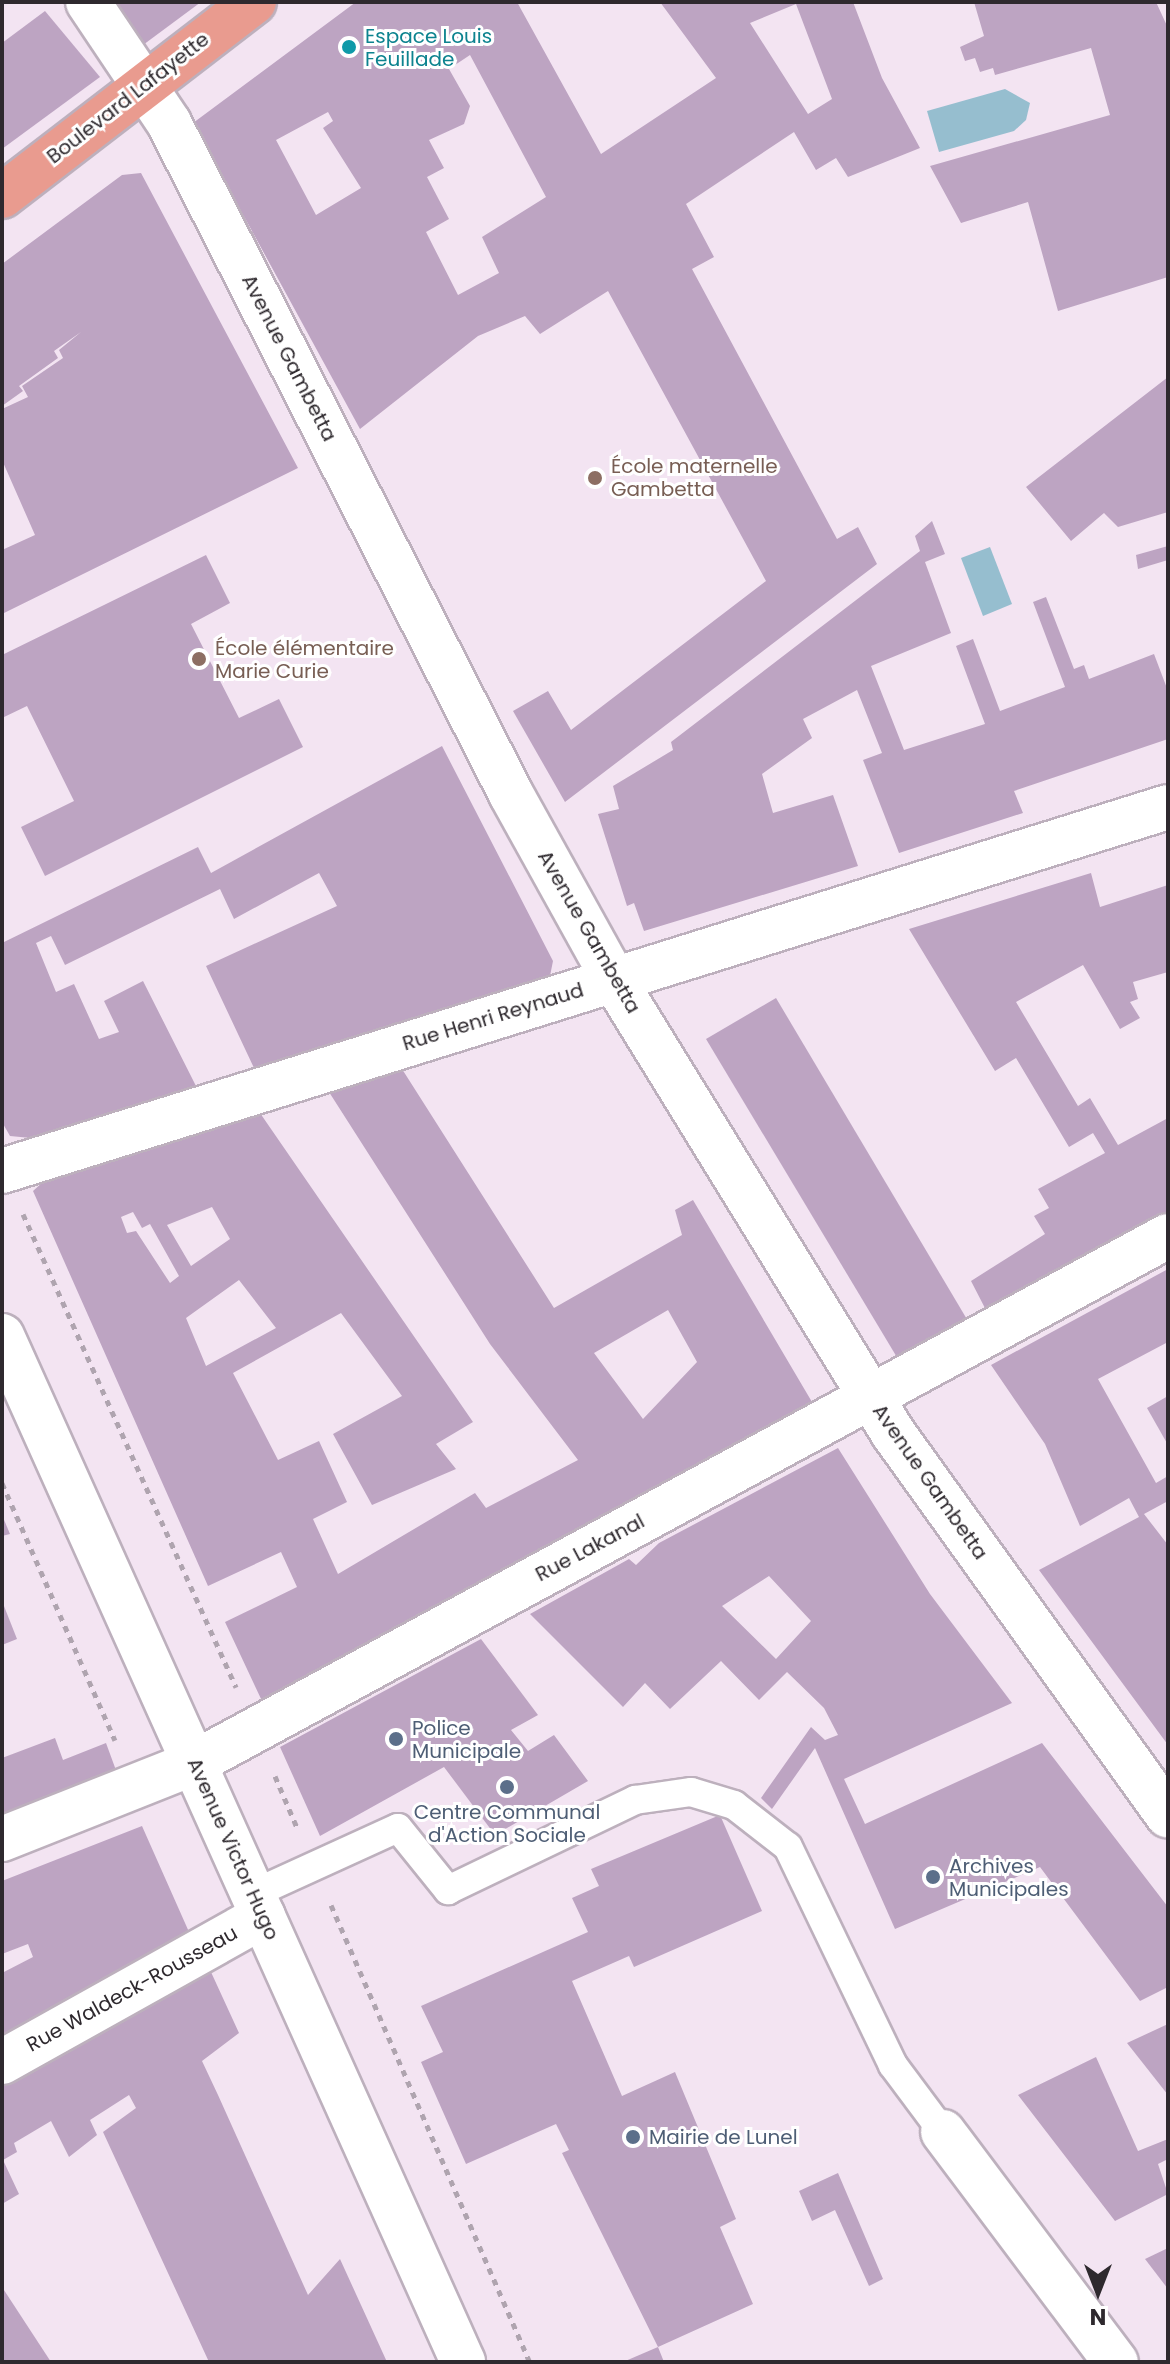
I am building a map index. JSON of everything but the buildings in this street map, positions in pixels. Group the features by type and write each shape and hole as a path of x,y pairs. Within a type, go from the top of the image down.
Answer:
{"main road":[{"name":"Boulevard Lafayette","path":"2,196 254,2"}],"street":[{"name":"Avenue Gambetta","path":"88,2 145,85 614,980 869,1396 1168,1815"},
{"name":"Rue Henri Reynaud","path":"8,1184 614,980 1168,807"},
{"name":"Rue Lakanal","path":"2,1839 194,1763 1168,1236"},
{"name":"Avenue Victor Hugo","path":"2,1336 463,2362"},
{"name":"Rue Waldeck-Rousseau","path":"2,2062 258,1905"},
{"path":"943,2132 1116,2362"}],"lane":[{"path":"258,1905 314,1866 398,1828 448,1890 635,1800 691,1792 734,1805 788,1847 893,2065 943,2132"}],"path":[{"path":"8,1184 239,1695"},
{"path":"2,1483 134,1785"},
{"path":"273,1771 530,2362"}],"water":[{"path":"1005,89 1030,103 1026,120 1014,131 939,152 927,111"},
{"path":"990,547 1012,604 983,616 961,558"}],"place":[{"name":"Espace Louis Feuillade","path":"349,47"},
{"name":"École maternelle Gambetta","path":"595,478"},
{"name":"École élémentaire Marie Curie","path":"199,659"},
{"name":"Police Municipale","path":"396,1739"},
{"name":"Centre Communal d'Action Sociale","path":"507,1787"},
{"name":"Archives Municipales","path":"933,1877"},
{"name":"Mairie de Lunel","path":"633,2137"}]}
